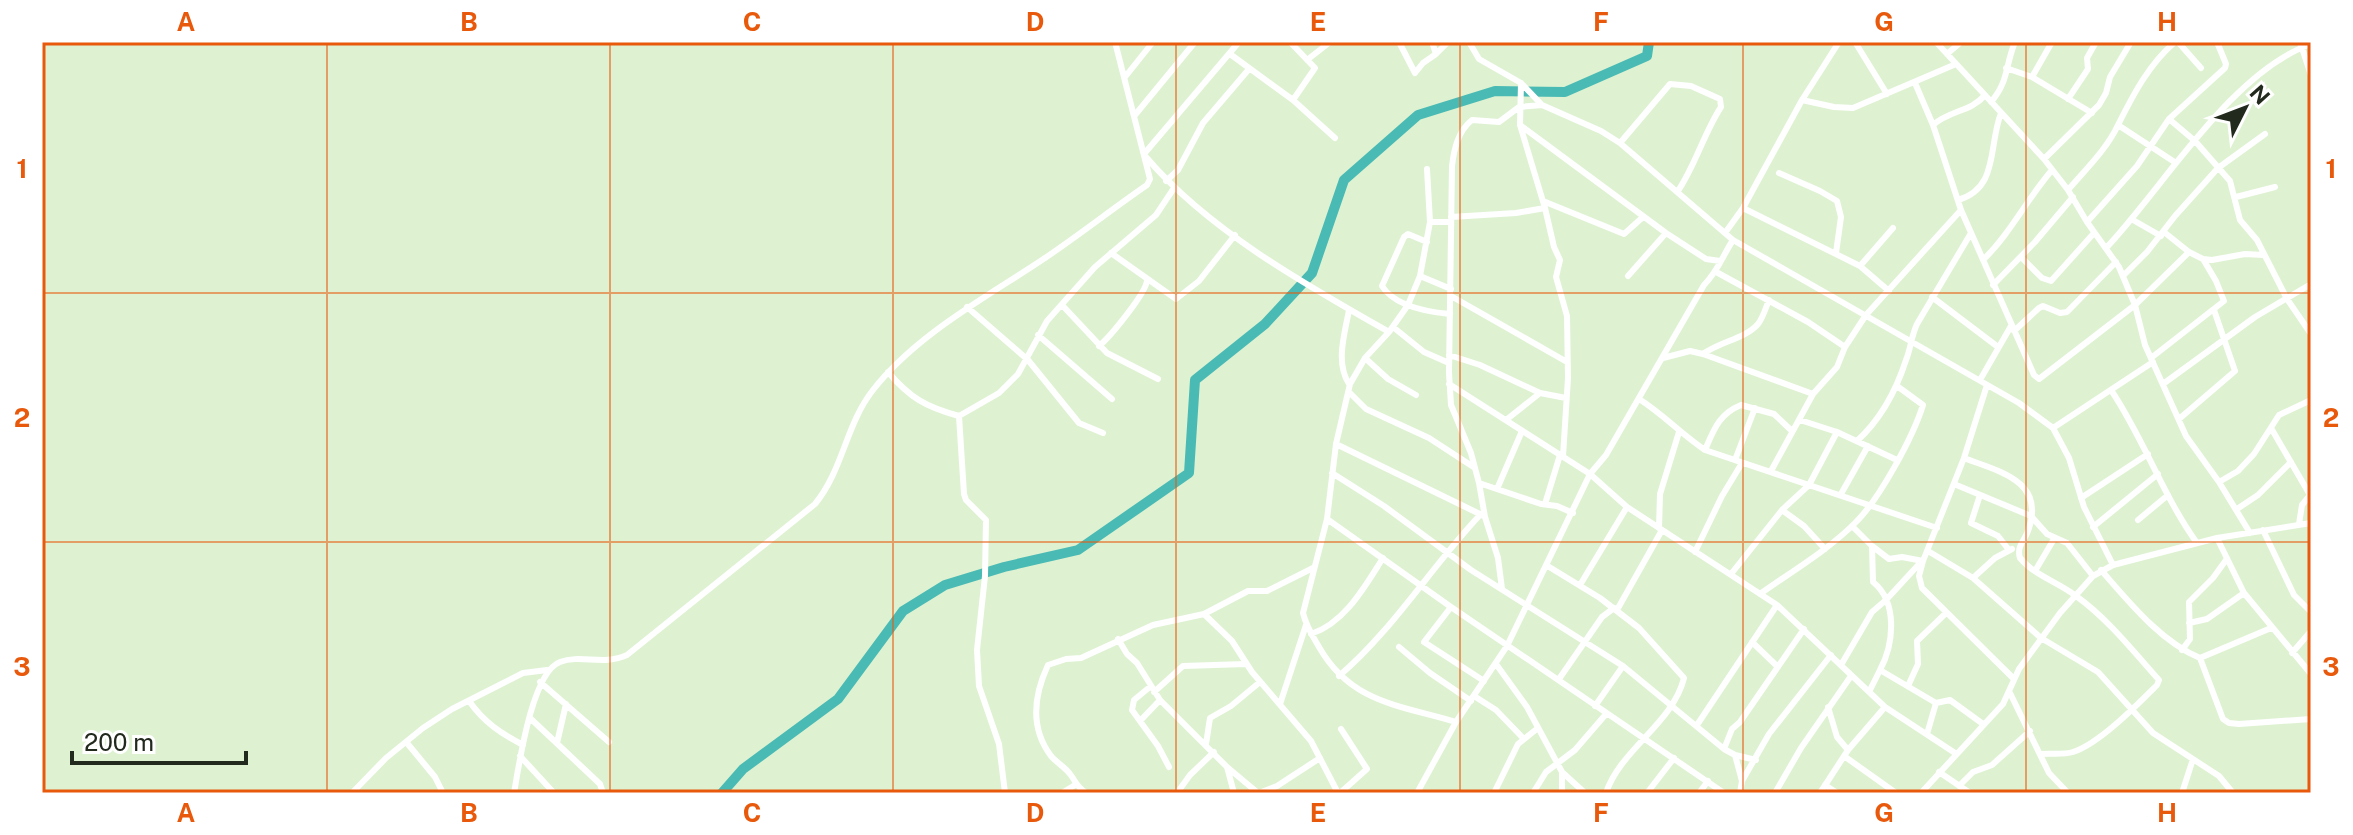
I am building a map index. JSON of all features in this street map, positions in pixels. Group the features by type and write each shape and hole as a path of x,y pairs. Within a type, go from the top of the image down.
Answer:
{"street":[{"path":"352,793 386,758 423,728 523,673 547,670 561,661 606,662 627,655 815,504 829,485 863,404 888,372 967,307 1047,257 1147,185 1150,179 1115,42"},
{"path":"1125,77 1153,42"},
{"path":"1135,115 1195,42"},
{"path":"1144,154 1239,42"},
{"path":"1290,42 1315,70 1293,100"},
{"path":"1307,60 1330,42"},
{"path":"1399,42 1415,73 1448,42"},
{"path":"1432,42 1436,54"},
{"path":"1469,42 1479,59 1521,83 1542,105 1601,131 1620,143 1733,240 2031,410 2053,428 2069,458 2081,498 2113,565"},
{"path":"1725,233 1743,208 1802,100 1839,42"},
{"path":"1855,42 1887,94"},
{"path":"1936,42 2044,159 2116,262 2124,275 2152,360 2191,446 2219,482 2250,533"},
{"path":"1947,54 1961,42"},
{"path":"2032,77 2052,42"},
{"path":"2068,99 2088,69 2087,58 2096,42"},
{"path":"2044,159 2092,113 2106,93 2110,77 2131,42"},
{"path":"2068,190 2118,125 2147,74 2176,42 2201,68"},
{"path":"2087,222 2137,166 2169,119 2225,68 2217,42"},
{"path":"1991,102 2005,85 2013,43"},
{"path":"2106,248 2133,220 2195,141 2240,93 2301,45 2311,44"},
{"path":"2301,45 2311,75"},
{"path":"1230,54 1293,100 1335,138"},
{"path":"1802,100 1853,108 1956,64"},
{"path":"2006,68 2032,77 2092,113"},
{"path":"1166,181 1178,170 1203,123 1249,69"},
{"path":"1521,83 1520,125 1560,260 1556,272 1567,316 1562,456 1545,504"},
{"path":"1915,83 1933,125 1961,210 2034,375 2041,379 2135,305 2189,252"},
{"path":"1620,143 1670,84 1691,86 1717,97 1721,107 1694,166 1678,191"},
{"path":"1933,125 1946,114 1974,106 1985,95"},
{"path":"1502,589 1498,558 1483,516 1475,468 1451,405 1452,166 1457,142 1466,124 1477,119 1499,122 1519,107 1542,105"},
{"path":"1958,200 1971,196 1985,181 2001,113"},
{"path":"2169,119 2195,141 2230,181 2240,220 2257,240 2287,299 2311,334"},
{"path":"1520,125 1666,233 1706,259 1720,261"},
{"path":"2118,125 2176,163"},
{"path":"2124,275 2218,168 2265,134"},
{"path":"1144,154 1174,188 1281,268 1349,310 1449,363"},
{"path":"1427,169 1430,222 1420,276 1408,305 1391,330 1365,358 1349,388 1336,444 1327,519 1303,607 1306,625 1339,676 1362,693 1456,722"},
{"path":"1983,260 2000,243 2052,170"},
{"path":"1779,173 1837,201 1841,217 1836,253"},
{"path":"2236,197 2275,187"},
{"path":"888,372 911,397 959,416 999,393 1018,374 1028,360 1038,335 1062,305 1095,267 1148,223 1174,188"},
{"path":"1993,285 2073,197"},
{"path":"1430,222 1516,213 1544,204 1624,234 1643,217"},
{"path":"1743,208 1860,266 1889,291"},
{"path":"1771,471 1813,394 1837,367 1845,347 1866,315 1961,210"},
{"path":"2133,220 2203,259 2264,255"},
{"path":"1860,266 1893,228"},
{"path":"1628,276 1666,233"},
{"path":"1857,441 1881,413 1897,386 1909,353 1909,340 1971,233"},
{"path":"2021,257 2042,278 2051,281 2094,233"},
{"path":"1427,242 1408,234 1404,237 1382,282 1384,290 1408,305 1450,314"},
{"path":"1111,253 1147,284 1178,298 1199,281 1235,235"},
{"path":"1417,793 1456,722 1507,646 1590,474 1606,455 1704,285 1718,273 1720,261 1733,240"},
{"path":"2053,428 2152,360 2214,310 2224,298 2203,259"},
{"path":"1980,380 1998,347 2013,329 2043,306 2060,313 2067,312 2116,262"},
{"path":"1718,273 1845,347"},
{"path":"1420,276 1567,362"},
{"path":"1099,346 1106,341 1147,284"},
{"path":"2163,384 2255,317 2311,284"},
{"path":"1932,297 1998,347"},
{"path":"1703,354 1716,344 1740,337 1758,324 1769,300"},
{"path":"1062,305 1107,353 1158,379"},
{"path":"967,307 1028,360 1079,423 1103,433"},
{"path":"1349,310 1342,351 1343,372 1349,388 1366,409 1429,438 1475,468"},
{"path":"2179,419 2235,371 2214,310"},
{"path":"1038,335 1112,399"},
{"path":"1106,341 1107,353"},
{"path":"1663,358 1690,351 1703,354 1813,394"},
{"path":"1449,355 1480,365 1540,393 1566,398"},
{"path":"1365,358 1388,379 1416,395"},
{"path":"1449,384 1590,474 1627,507 1777,605 1885,707 1955,753"},
{"path":"1987,385 1964,458 1919,576 1922,588 2013,678"},
{"path":"1760,594 1825,549 1872,504 1923,405 1897,386"},
{"path":"2111,390 2197,543"},
{"path":"1506,420 1540,393"},
{"path":"1639,399 1705,450 1937,528"},
{"path":"2219,482 2238,471 2254,454 2286,410 2311,400"},
{"path":"1705,450 1717,422 1726,412 1741,405 1774,414 1792,431"},
{"path":"1695,552 1738,461 1755,408"},
{"path":"959,416 964,494 986,520 977,662 979,686 999,744 1005,793"},
{"path":"1800,420 1837,432 1897,460"},
{"path":"2271,428 2311,494 2302,505 2299,524"},
{"path":"1497,489 1522,431"},
{"path":"1559,679 1602,617 1615,609 1660,529 1660,494 1679,432"},
{"path":"1731,574 1782,510 1809,485 1837,432"},
{"path":"1336,444 1483,516"},
{"path":"1841,494 1868,446"},
{"path":"2081,498 2148,454"},
{"path":"1964,458 2023,485 2028,494 2031,516 2029,528 2019,547 2020,558 2035,571 2075,595 2159,680 2132,710 2077,750 2041,754"},
{"path":"2237,509 2258,495 2291,462"},
{"path":"1332,473 1384,506 1445,552 1623,666 1724,749 1756,760"},
{"path":"2093,527 2158,474"},
{"path":"1479,483 1573,513"},
{"path":"1954,484 2031,516 2054,539 2067,543 2093,576"},
{"path":"1980,495 1971,523 1998,536 2009,550"},
{"path":"2138,520 2168,495"},
{"path":"1580,585 1627,507"},
{"path":"1782,510 1804,526 1825,549"},
{"path":"1339,676 1386,630 1445,552 1483,516"},
{"path":"1327,519 1724,793"},
{"path":"1921,793 1955,753 1997,712 2010,693 2013,678 2041,638 2075,595 2101,570 2217,538 2311,523"},
{"path":"1852,526 1889,559 1902,557 1923,561"},
{"path":"2263,530 2294,595 2311,612"},
{"path":"2217,538 2244,593 2311,674"},
{"path":"2035,571 2054,539"},
{"path":"1869,692 1888,654 1891,631 1886,600 1881,588 1873,582 1872,546"},
{"path":"1973,578 2009,550 2019,547"},
{"path":"1928,551 1973,578 2041,638 2098,672 2153,733 2225,780 2233,793"},
{"path":"1311,634 1327,628 1338,618 1383,558"},
{"path":"2182,650 2190,639 2189,602 2226,560"},
{"path":"1841,665 1869,616 1923,561"},
{"path":"1546,565 1580,585 1639,628 1683,676 1681,687 1671,703 1605,792"},
{"path":"1086,793 1051,757 1038,732 1038,694 1052,661 1081,658 1153,625 1204,614 1242,593 1267,591 1313,568"},
{"path":"2101,570 2182,650 2200,658 2223,719 2229,723 2311,719"},
{"path":"2189,623 2207,619 2244,593"},
{"path":"1697,725 1777,605"},
{"path":"1451,607 1424,642 1484,681"},
{"path":"1908,686 1918,664 1917,641 1946,613"},
{"path":"1204,614 1232,641 1260,682 1311,741 1339,793 1367,769 1341,729"},
{"path":"1280,704 1306,625"},
{"path":"2200,658 2271,628"},
{"path":"1724,749 1732,729 1740,722 1804,629"},
{"path":"2292,653 2311,631"},
{"path":"1118,639 1160,700 1227,767 1262,792 1320,758"},
{"path":"1752,642 1778,667"},
{"path":"1399,647 1430,673 1496,710 1523,738"},
{"path":"1740,793 1742,781 1769,734 1831,655"},
{"path":"1169,767 1132,710 1132,703 1183,666 1246,664"},
{"path":"1496,664 1527,707 1562,772 1585,793"},
{"path":"1595,706 1623,666"},
{"path":"514,793 520,756 540,682 547,670"},
{"path":"1880,670 1936,703 1950,700 1983,724"},
{"path":"1775,793 1828,707 1851,676"},
{"path":"540,682 609,742"},
{"path":"1206,744 1210,718 1231,706 1260,682"},
{"path":"2010,693 2049,773 2068,793"},
{"path":"1140,721 1160,700"},
{"path":"469,701 497,731 523,745"},
{"path":"1927,734 1936,703"},
{"path":"557,743 566,704"},
{"path":"1828,707 1835,733 1846,753 1896,793"},
{"path":"1820,793 1846,753 1885,707"},
{"path":"1533,793 1546,772 1583,741 1606,714"},
{"path":"531,719 600,784 603,793"},
{"path":"1494,793 1513,751 1523,738 1538,728"},
{"path":"1959,786 1973,772 1992,765 2030,731"},
{"path":"407,743 435,777 443,793"},
{"path":"1177,793 1190,775 1214,752"},
{"path":"1735,755 1742,781"},
{"path":"520,756 554,793"},
{"path":"1647,793 1674,758"},
{"path":"2182,793 2193,759"},
{"path":"1227,767 1233,793"},
{"path":"1562,772 1562,793"},
{"path":"1939,772 1970,793"},
{"path":"1699,793 1708,781"},
{"path":"1062,793 1075,785"},
{"path":"1825,785 1837,793"}],"waterway":[{"path":"722,793 743,769 838,699 903,611 945,585 1078,550 1189,473 1195,380 1265,324 1312,273 1344,180 1418,115 1495,91 1565,92 1647,56 1649,42"}]}
